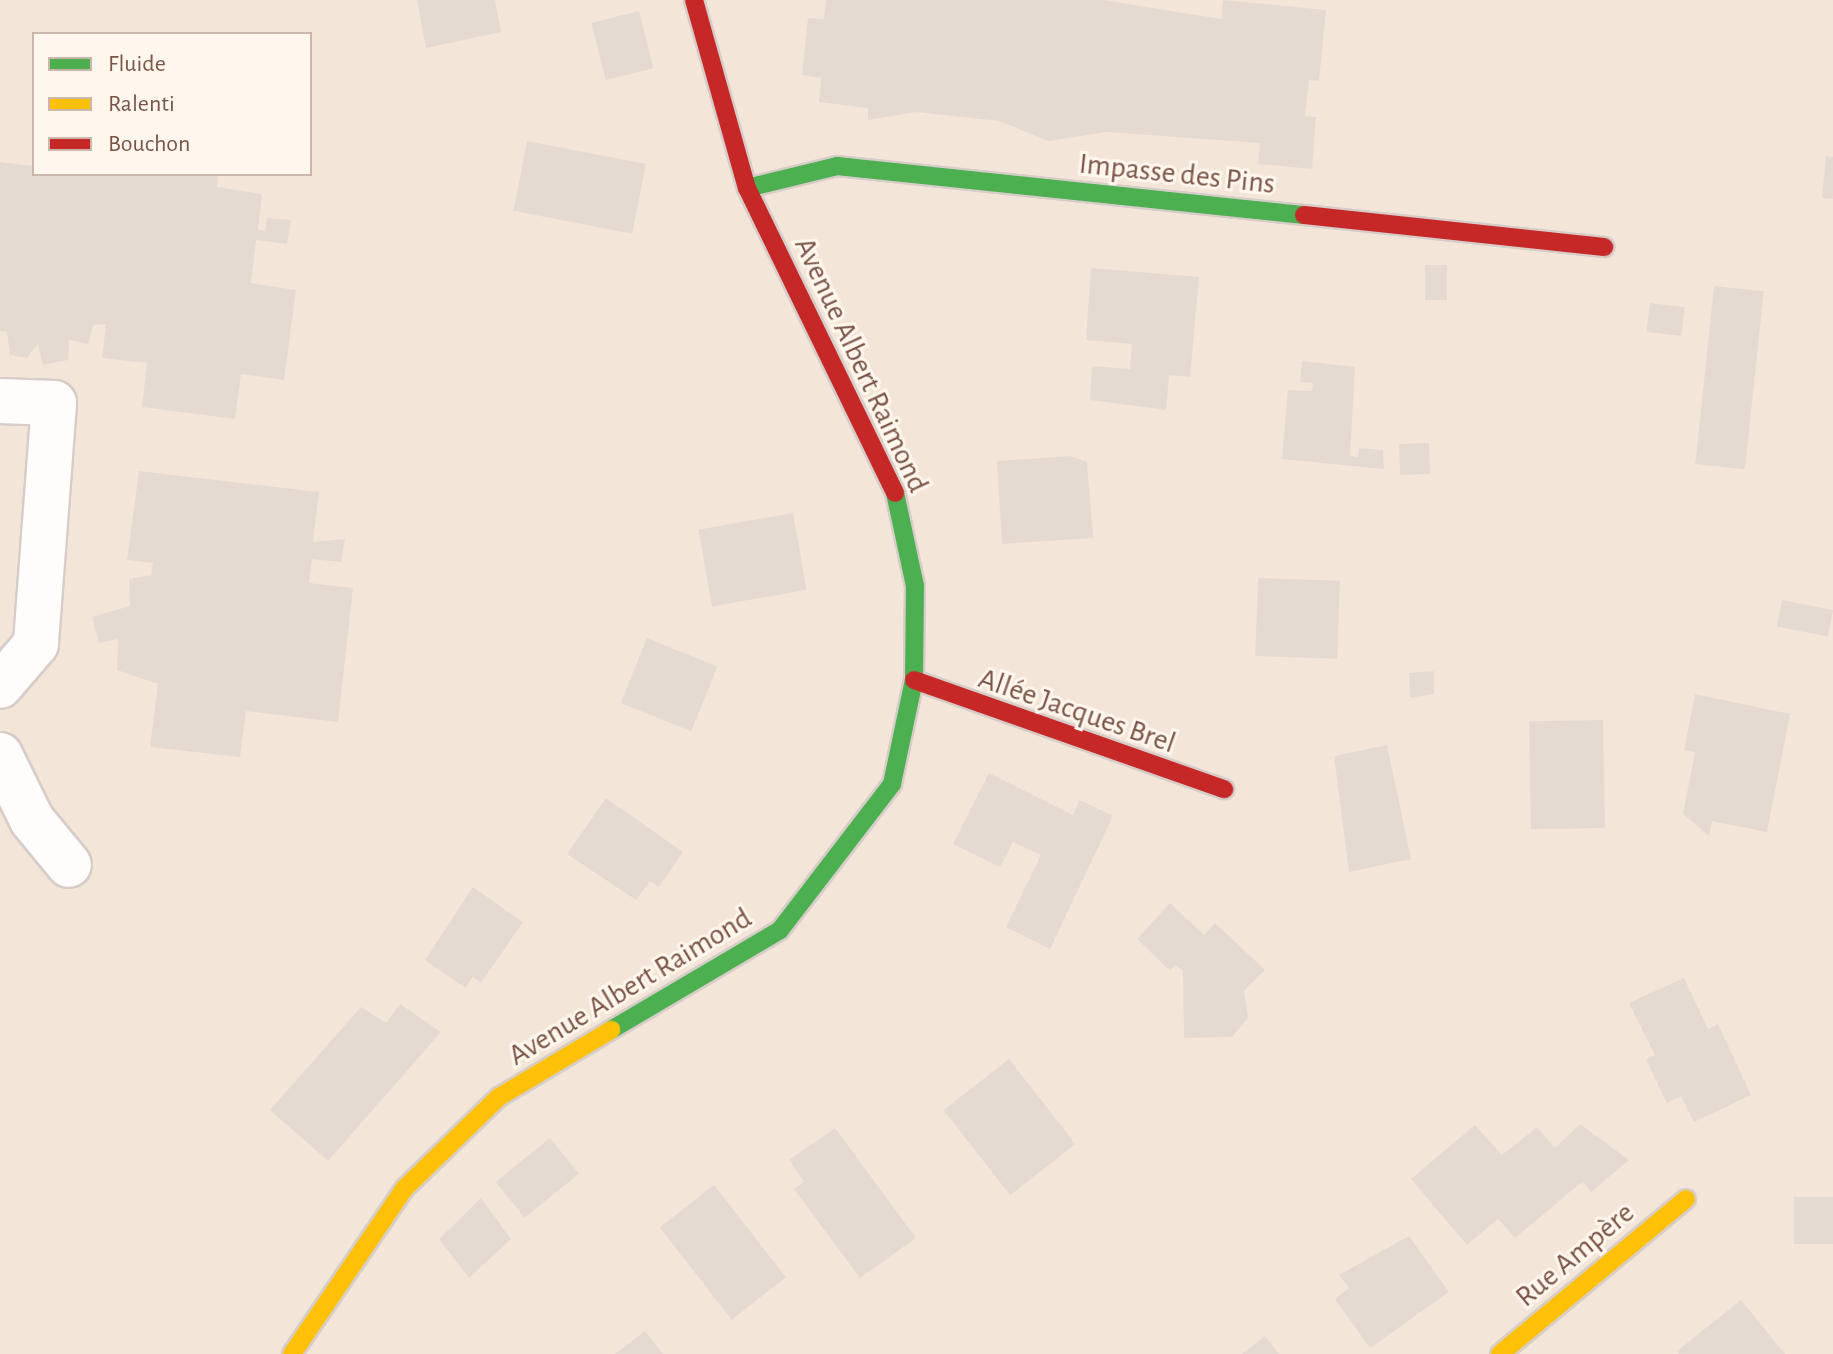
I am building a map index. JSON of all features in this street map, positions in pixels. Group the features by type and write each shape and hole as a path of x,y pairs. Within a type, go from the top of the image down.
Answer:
{"street":[{"name":"Avenue Albert Raimond","path":"292,1354 405,1188 499,1097 780,930 892,784 914,680 915,586 895,493 747,188 694,0"},
{"name":"Impasse des Pins","path":"747,188 837,166 1604,247"},
{"path":"0,401 54,403 36,644 0,686"},
{"name":"Allée Jacques Brel","path":"914,680 1224,789"},
{"path":"0,755 32,820 69,865"},
{"name":"Rue Ampère","path":"1500,1354 1686,1199"}],"shaded area":[{"path":"0,0 1833,0 1833,1354 0,1354"}],"building":[{"path":"417,0 495,0 501,32 426,48"},
{"path":"826,0 1103,0 1221,19 1223,0 1326,10 1319,81 1309,80 1305,116 1316,117 1312,169 1258,164 1260,143 1107,132 1048,141 999,121 916,112 868,120 868,108 819,102 821,78 802,75 808,18 824,19"},
{"path":"639,11 653,68 606,80 591,23"},
{"path":"527,141 646,164 632,234 513,211"},
{"path":"1826,156 1833,157 1833,199 1822,198"},
{"path":"0,162 32,166 32,176 218,176 217,187 262,194 258,230 265,231 267,218 291,220 287,244 256,240 251,283 296,290 284,380 241,374 235,419 142,407 147,363 102,358 106,324 93,325 88,344 69,340 68,360 43,365 38,344 27,358 10,355 7,332 0,331"},
{"path":"1425,265 1447,265 1447,300 1425,300"},
{"path":"1091,268 1199,277 1190,377 1169,375 1166,410 1090,400 1092,366 1130,369 1132,344 1086,340"},
{"path":"1714,286 1764,291 1745,469 1695,464"},
{"path":"1650,303 1685,307 1681,336 1646,332"},
{"path":"1302,361 1355,367 1350,456 1358,457 1359,448 1383,450 1384,469 1282,459 1288,390 1312,391 1313,383 1300,382"},
{"path":"1429,443 1430,474 1400,475 1399,444"},
{"path":"1070,456 1087,462 1093,538 1002,544 997,461"},
{"path":"139,471 319,492 313,542 345,539 341,562 312,559 309,583 353,588 338,722 246,711 240,757 150,747 158,684 117,670 118,639 99,643 92,617 130,606 129,579 151,575 153,563 127,560"},
{"path":"793,513 807,590 712,606 698,530"},
{"path":"1258,578 1340,581 1337,659 1255,656"},
{"path":"1782,600 1833,610 1828,636 1777,627"},
{"path":"647,638 717,666 691,731 621,703"},
{"path":"1434,671 1434,694 1410,698 1409,673"},
{"path":"1695,694 1790,714 1767,832 1712,821 1709,836 1683,814 1695,752 1684,750"},
{"path":"1603,720 1605,828 1531,829 1529,721"},
{"path":"1387,745 1411,859 1349,872 1334,756"},
{"path":"989,773 1073,815 1080,800 1113,816 1050,949 1006,927 1041,855 1013,842 1000,867 953,844"},
{"path":"606,798 683,852 659,887 650,881 636,900 567,854"},
{"path":"473,887 523,922 481,983 473,977 465,988 425,960"},
{"path":"1170,903 1204,935 1215,923 1265,970 1244,991 1248,1018 1232,1037 1184,1038 1183,971 1175,965 1170,971 1137,939"},
{"path":"1684,978 1708,1029 1718,1024 1751,1095 1694,1122 1681,1096 1667,1103 1646,1060 1655,1055 1629,1003"},
{"path":"400,1004 441,1032 328,1161 270,1110 361,1007 386,1023"},
{"path":"1009,1059 1075,1144 1010,1195 944,1110"},
{"path":"1580,1124 1629,1160 1591,1192 1583,1181 1515,1238 1498,1219 1467,1245 1411,1179 1475,1125 1502,1155 1537,1127 1555,1148"},
{"path":"835,1128 916,1238 860,1278 794,1189 804,1182 789,1160"},
{"path":"550,1138 579,1174 525,1218 496,1182"},
{"path":"714,1185 786,1277 732,1320 660,1227"},
{"path":"1794,1197 1833,1197 1833,1244 1794,1244"},
{"path":"481,1198 511,1239 469,1278 439,1239"},
{"path":"1409,1236 1449,1292 1370,1348 1335,1299 1349,1288 1339,1275"},
{"path":"1741,1300 1785,1354 1679,1354 1677,1351"},
{"path":"645,1331 663,1354 615,1354"},
{"path":"1265,1336 1279,1354 1242,1354"}],"traffic: fast":[{"path":"747,188 837,166 1304,215"},
{"path":"611,1030 780,930 892,784 914,680 915,586 895,493"}],"traffic: slow":[{"path":"292,1354 405,1188 499,1097 611,1030"},
{"path":"1500,1354 1686,1199"}],"traffic: jam":[{"path":"694,0 747,188 895,493"},
{"path":"1304,215 1604,247"},
{"path":"914,680 1224,789"}]}
